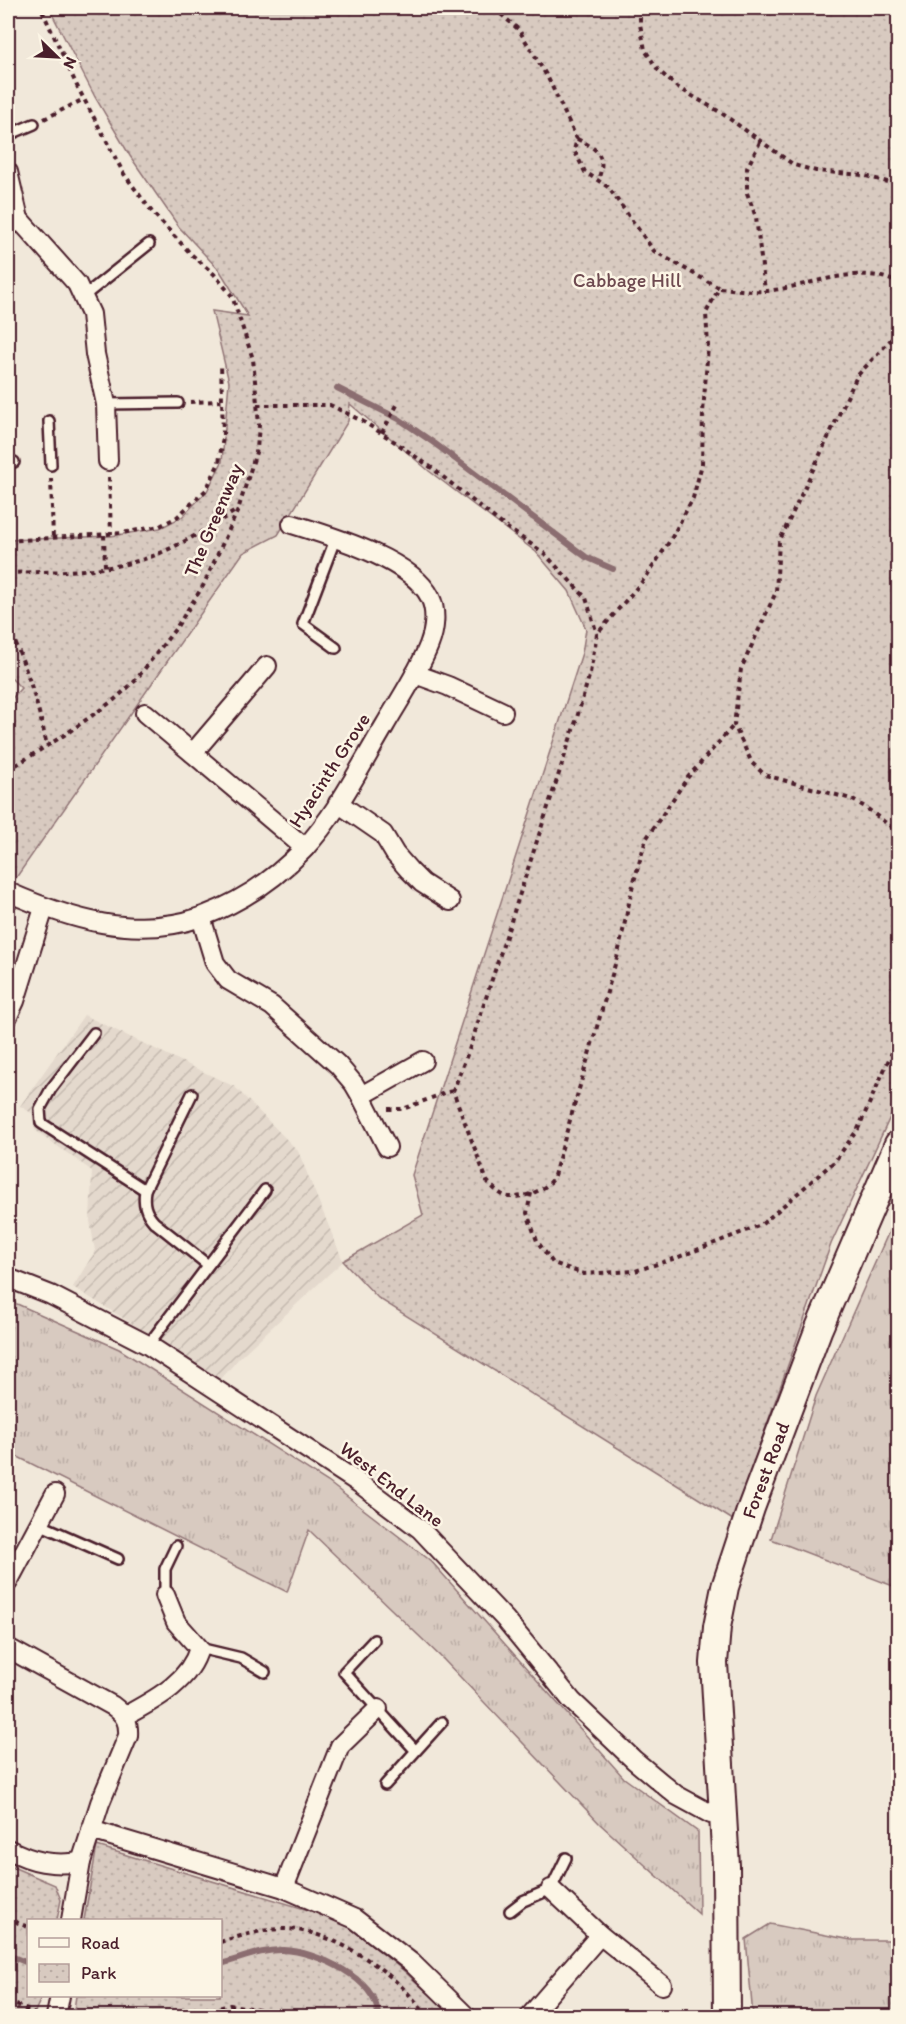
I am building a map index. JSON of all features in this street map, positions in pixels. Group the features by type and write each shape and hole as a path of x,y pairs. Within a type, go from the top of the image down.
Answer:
{"main road":[{"name":"Forest Road","path":"727,2016 726,1866 714,1663 717,1627 725,1587 751,1508 819,1328 898,1144"}],"street":[{"path":"8,172 13,223 77,284 91,314 95,354 106,404 108,461"},
{"name":"Hyacinth Grove","path":"8,892 44,908 86,921 123,926 172,924 201,916 236,902 271,877 304,848 338,804 415,674 430,644 436,621 430,597 417,579 398,566 336,537 292,524"},
{"path":"193,753 267,666"},
{"path":"415,674 448,686 503,712"},
{"path":"145,713 304,848"},
{"path":"338,804 383,834 395,854 409,870 450,901"},
{"path":"8,1016 15,1001 44,908"},
{"path":"201,916 215,963 228,980 272,1006 338,1065 366,1103 387,1147"},
{"path":"366,1103 423,1061"},
{"name":"West End Lane","path":"8,1278 61,1300 148,1345 360,1483 420,1529 505,1619 572,1701 634,1760 676,1795 711,1814 722,1815"},
{"path":"8,1582 55,1494"},
{"path":"125,1716 153,1700 181,1679 195,1661 199,1648 176,1622 165,1595"},
{"path":"8,1648 96,1695 125,1716 129,1727 128,1736 100,1803 81,1862 71,1919"},
{"path":"284,1888 340,1746 378,1709"},
{"path":"91,1830 284,1888 356,1919 412,1963 466,2016"},
{"path":"8,1849 22,1856 57,1865 81,1862"},
{"path":"551,1889 600,1935 662,1985"},
{"path":"530,2016 600,1935"}],"lane":[{"path":"8,135 34,124"},
{"path":"84,296 148,244"},
{"path":"106,404 178,403"},
{"path":"49,421 51,465"},
{"path":"336,537 303,624 336,648"},
{"path":"94,1033 51,1089 40,1109 40,1123 145,1190"},
{"path":"192,1094 145,1190 143,1202 149,1217 208,1265"},
{"path":"148,1345 265,1190"},
{"path":"39,1524 118,1559"},
{"path":"165,1595 163,1585 165,1569 176,1546"},
{"path":"374,1640 344,1672 415,1750"},
{"path":"199,1648 242,1658 266,1672"},
{"path":"385,1785 442,1722"},
{"path":"510,1911 523,1900 551,1889 566,1858"}],"path":[{"name":"The Greenway","path":"8,770 114,700 135,681 176,628 202,586 238,510 257,448 259,425 253,359 232,296 214,274 191,254 152,212 124,174 84,99 41,8"},
{"path":"494,8 519,30 548,78 577,140 597,150 602,160 602,171 598,180"},
{"path":"640,8 639,24 645,50 658,70 677,87 720,112 794,165 816,171 862,175 898,185"},
{"path":"34,124 84,99"},
{"path":"577,140 574,150 585,172 608,187 654,250 719,288 765,291 859,274 884,276 898,283"},
{"path":"760,142 747,168 747,193 756,217 765,291"},
{"path":"597,634 646,577 671,539 693,498 702,464 708,346 706,313 719,288"},
{"path":"898,333 857,376 779,542 776,592 741,669 734,725 752,763 765,775 851,799 898,832"},
{"path":"8,541 104,535 160,526 177,518 206,490 219,463 223,436 221,363"},
{"path":"178,403 222,401"},
{"path":"257,405 330,405 382,434 432,468 503,525 544,553 586,598 597,634 590,673 470,1047 453,1092 487,1181 494,1189 509,1198 548,1186 553,1179 618,954 646,839 688,777 734,725"},
{"path":"382,434 397,405"},
{"path":"108,461 111,534"},
{"path":"51,465 53,539"},
{"path":"8,573 105,567 151,557 181,544 238,510"},
{"path":"104,535 105,567"},
{"path":"8,626 22,656 38,706 47,746"},
{"path":"531,1193 527,1213 537,1241 553,1263 584,1274 635,1271 676,1258 761,1225 835,1161 858,1129 898,1039"},
{"path":"366,1103 403,1109 447,1092 453,1092"},
{"path":"8,1915 27,1927"},
{"path":"222,1941 260,1931 286,1929 321,1937 364,1957 395,1979 416,2000 426,2016"},
{"path":"8,2001 41,2016"},
{"path":"185,2016 230,2005 279,2012 284,2016"}],"shaded area":[{"path":"84,1015 235,1087 298,1151 343,1261 240,1357 221,1379 73,1287 95,1251 90,1221 92,1171 35,1130 33,1114 20,1106"}],"green space":[{"name":"Cabbage Hill","path":"49,8 898,8 898,1100 831,1244 733,1520 378,1298 343,1261 423,1215 412,1175 582,653 586,629 569,591 536,552 429,471 350,404 348,421 278,535 243,553 11,885 8,883 8,703 21,688 8,675 8,540 111,536 160,528 182,517 207,491 222,462 229,382 212,311 248,316 220,271 179,227 130,156 95,97"},
{"path":"898,1211 898,1588 771,1539 816,1396"},
{"path":"8,1300 119,1349 328,1482 431,1561 624,1778 698,1832 699,1914 600,1824 444,1660 309,1530 287,1592 8,1452"},
{"path":"97,1846 341,1920 404,1971 453,2016 73,2016 76,1997 222,1997 222,1919 84,1919"},
{"path":"8,1865 55,1885 61,1900 57,1919 27,1919 27,1997 42,1997 33,2016 8,2016"},
{"path":"770,1924 851,1940 898,1940 898,2016 753,2016 746,1939"}],"waterway":[{"path":"337,388 399,419 586,557 613,569"},
{"path":"222,1963 275,1950 312,1956 328,1962 357,1979 368,1990 375,2003 378,2016"},
{"path":"8,1955 27,1963"}]}
